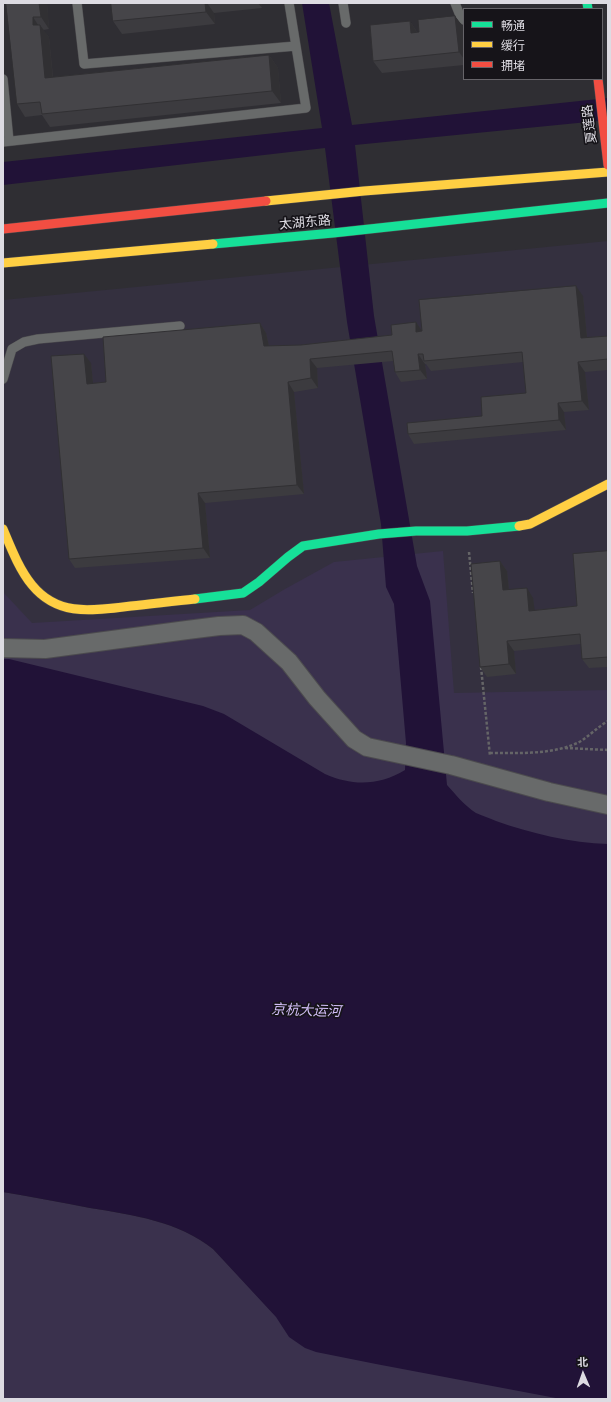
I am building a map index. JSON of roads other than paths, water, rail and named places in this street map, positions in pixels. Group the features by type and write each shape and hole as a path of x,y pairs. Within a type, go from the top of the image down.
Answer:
{"main road":[{"name":"夏莲路","path":"598,80 608,165"},
{"name":"太湖东路","path":"3,229 364,191 608,172"},
{"name":"太湖东路","path":"3,263 367,230 608,204"},
{"path":"3,530 22,572 35,591 52,602 76,610 88,611 243,593 253,588 293,551 303,546 379,534 467,532 511,528 530,524 608,484"}],"street":[{"path":"3,648 45,649 219,626 243,626 256,632 289,662 317,698 354,739 367,747 451,765 549,792 608,805"}],"lane":[{"path":"77,3 84,64 296,46"},
{"path":"3,79 6,141 306,108 289,3"},
{"path":"343,3 346,23"},
{"path":"455,3 461,18 463,19"},
{"path":"3,380 12,349 24,342 180,326"}],"water":[{"name":"京杭大运河","path":"302,3 329,3 352,125 608,98 608,120 355,145 374,316 417,566 430,601 447,785 472,810 496,821 551,837 580,842 608,844 608,1399 561,1399 316,1352 305,1348 289,1337 276,1317 213,1249 199,1239 170,1226 139,1217 3,1192 3,659 9,659 203,706 224,714 325,774 345,781 375,781 385,779 405,770 406,743 394,604 386,587 381,524 347,322 325,148 3,185 3,162 322,128"}]}
